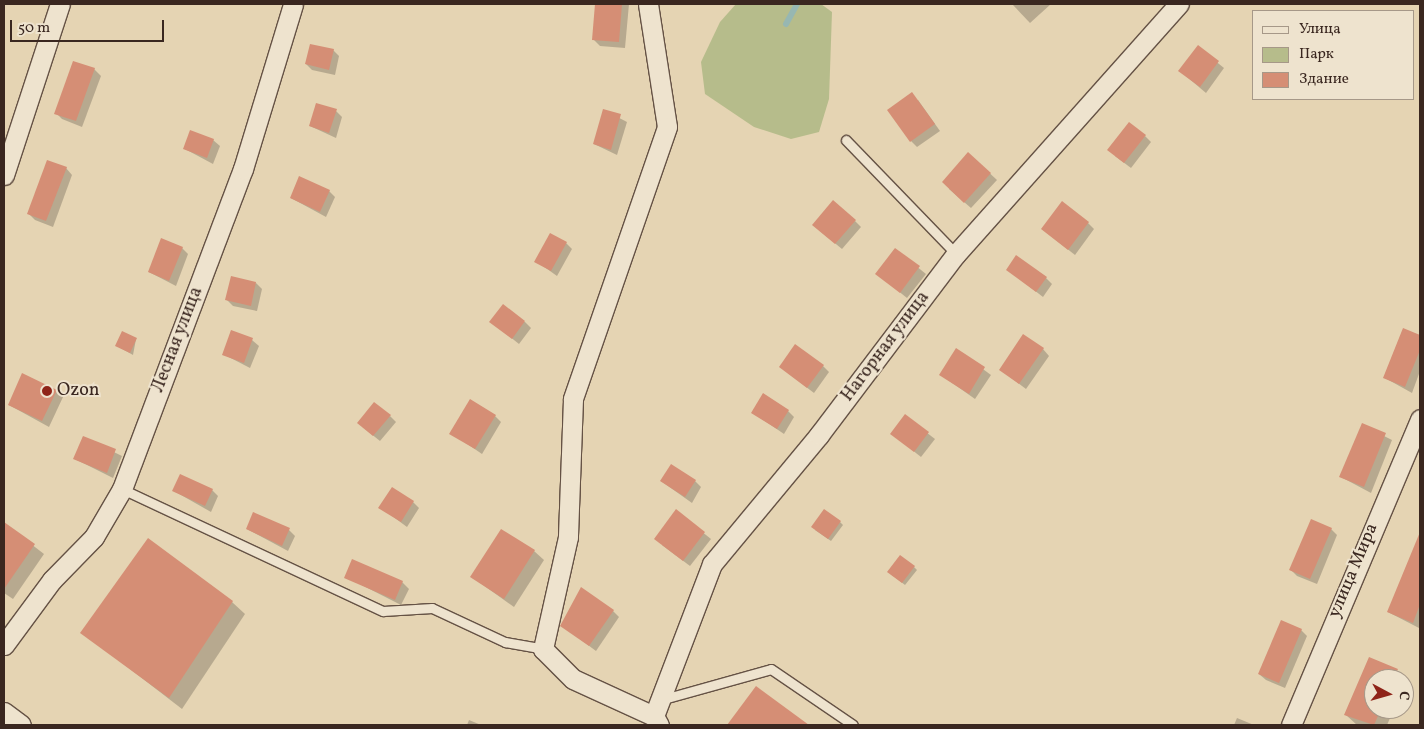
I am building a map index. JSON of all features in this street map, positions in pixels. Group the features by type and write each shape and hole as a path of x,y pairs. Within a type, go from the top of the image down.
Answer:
{"street":[{"path":"4,175 60,4"},
{"name":"Лесная улица","path":"4,645 52,580 94,537 122,489 243,169 293,4"},
{"path":"648,4 667,127 573,399 568,537 544,649 573,679 658,714"},
{"name":"Нагорная улица","path":"658,714 712,564 819,435 956,254 1179,4"},
{"name":"улица Мира","path":"1291,725 1420,419"},
{"path":"4,712 21,725"}],"lane":[{"path":"846,140 956,254"},
{"path":"122,489 383,611 432,608 505,642 544,649"},
{"path":"658,714 771,669 853,725"}],"green space":[{"path":"736,4 821,4 832,12 829,99 819,132 791,139 754,127 705,94 701,62 720,22"}],"building":[{"path":"595,4 622,4 619,42 592,40"},
{"path":"310,44 334,49 329,70 305,64"},
{"path":"1198,45 1219,61 1200,87 1178,71"},
{"path":"73,61 95,68 76,121 54,114"},
{"path":"912,92 935,124 910,142 887,110"},
{"path":"316,103 337,109 329,133 309,126"},
{"path":"603,109 621,114 611,150 593,144"},
{"path":"1129,122 1146,135 1124,163 1107,150"},
{"path":"190,130 214,139 207,158 183,149"},
{"path":"968,152 991,173 964,203 942,182"},
{"path":"47,160 67,167 46,221 27,214"},
{"path":"299,176 330,190 320,212 290,198"},
{"path":"833,200 856,220 835,244 812,225"},
{"path":"1062,201 1089,222 1068,250 1041,229"},
{"path":"550,233 567,242 551,271 534,262"},
{"path":"161,238 183,247 169,281 148,272"},
{"path":"895,248 920,266 900,293 875,274"},
{"path":"1016,255 1047,277 1036,292 1006,270"},
{"path":"231,276 256,282 251,306 225,300"},
{"path":"503,304 525,321 512,339 489,322"},
{"path":"1403,328 1420,335 1420,350 1405,387 1383,378"},
{"path":"231,330 253,338 244,363 222,355"},
{"path":"122,331 137,338 130,353 115,346"},
{"path":"1023,334 1044,348 1019,384 999,370"},
{"path":"795,344 824,365 807,388 779,367"},
{"path":"956,348 985,367 969,394 939,375"},
{"path":"22,373 57,390 42,421 8,405"},
{"path":"763,393 789,410 777,429 751,413"},
{"path":"470,399 496,415 475,449 449,434"},
{"path":"374,402 391,415 373,436 357,423"},
{"path":"905,414 929,432 914,452 890,434"},
{"path":"1362,423 1386,433 1364,487 1339,477"},
{"path":"83,436 116,449 107,473 73,459"},
{"path":"671,464 696,480 685,497 660,481"},
{"path":"180,474 213,489 205,506 172,491"},
{"path":"392,487 414,501 401,522 378,508"},
{"path":"676,509 705,532 683,561 654,539"},
{"path":"824,509 841,521 828,539 811,527"},
{"path":"253,512 290,528 282,546 246,529"},
{"path":"1311,519 1332,528 1310,579 1289,570"},
{"path":"4,522 35,544 4,589"},
{"path":"501,529 535,550 504,599 470,577"},
{"path":"1420,532 1420,604 1413,623 1387,612"},
{"path":"148,538 233,601 169,698 80,633"},
{"path":"900,555 915,566 902,583 887,572"},
{"path":"352,559 403,581 395,600 344,578"},
{"path":"581,587 614,610 589,646 560,626"},
{"path":"1281,620 1302,629 1279,683 1258,674"},
{"path":"1369,657 1398,669 1364,669 1364,719 1377,719 1374,725 1344,715"},
{"path":"756,686 809,725 727,725"}],"waterway":[{"path":"786,24 797,4"}],"place":[{"name":"Ozon","path":"47,391"}]}
